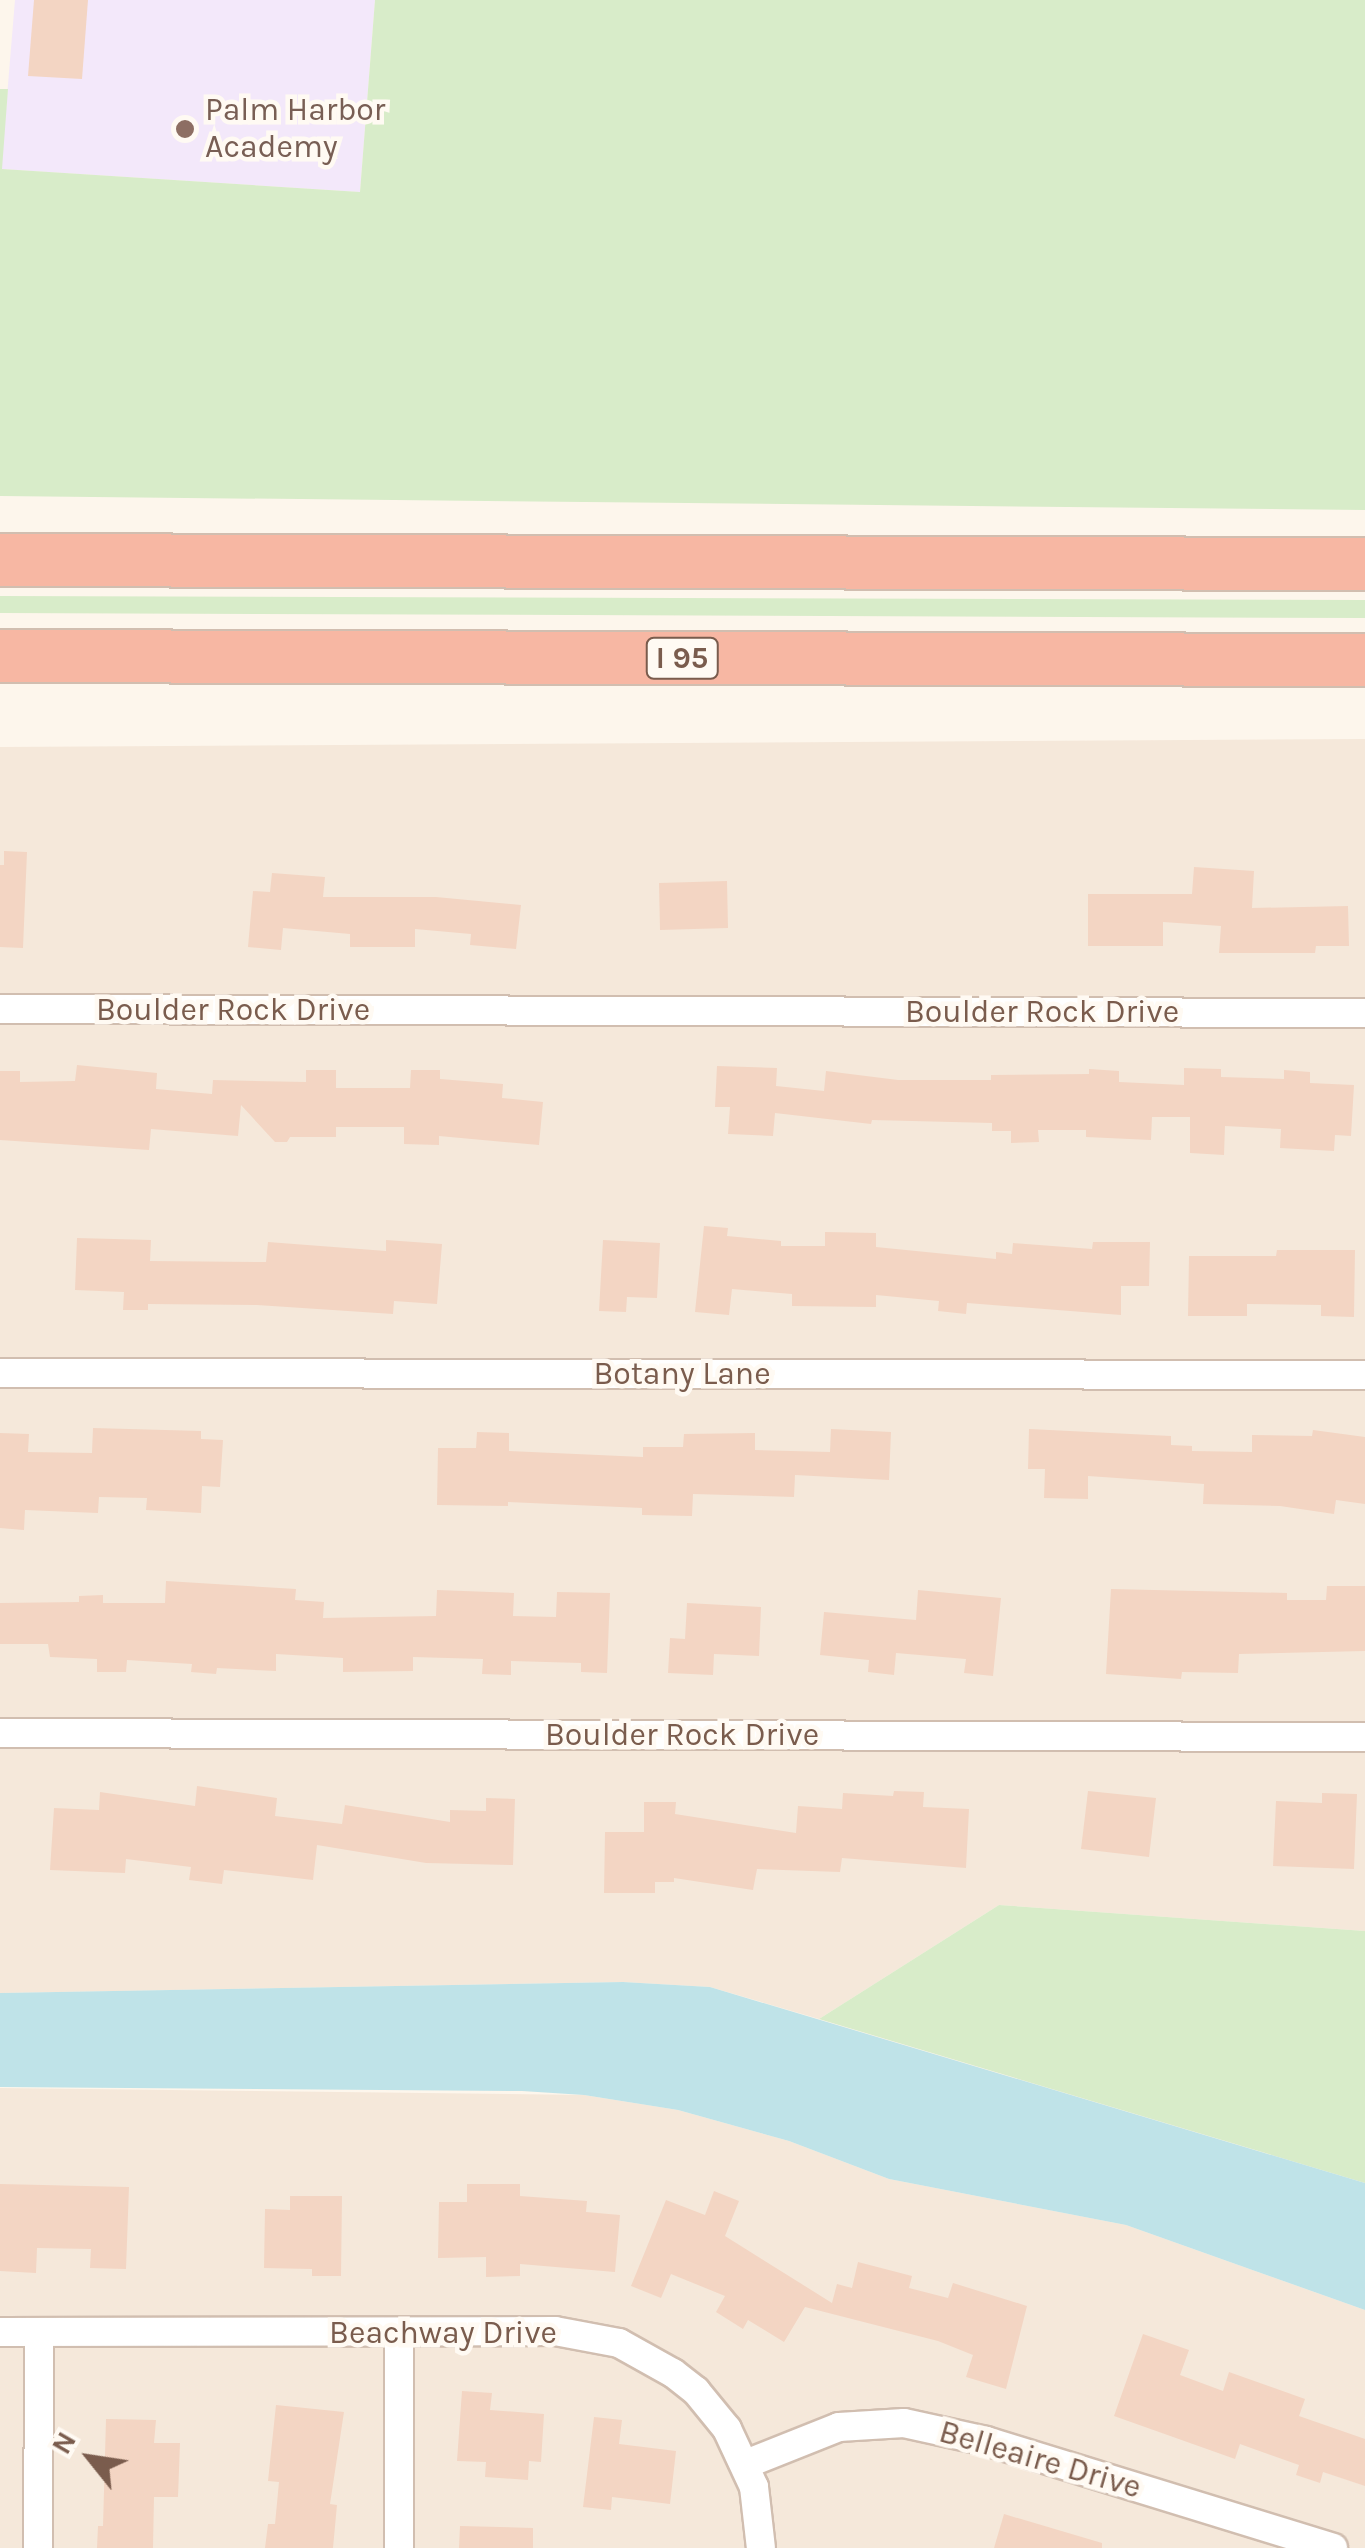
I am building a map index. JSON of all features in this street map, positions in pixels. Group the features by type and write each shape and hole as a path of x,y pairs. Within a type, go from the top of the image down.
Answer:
{"highway":[{"path":"0,560 1365,564"},
{"name":"I 95","path":"0,656 1365,660"}],"street":[{"name":"Boulder Rock Drive","path":"0,1009 1365,1013"},
{"name":"Botany Lane","path":"0,1373 1365,1375"},
{"name":"Boulder Rock Drive","path":"0,1733 1365,1737"},
{"name":"Beachway Drive","path":"0,2332 555,2331 619,2343 645,2355 696,2391 727,2429 746,2464 758,2506 761,2548"},
{"path":"398,2332 399,2548"},
{"path":"38,2548 39,2333"},
{"name":"Belleaire Drive","path":"746,2464 838,2427 904,2423 986,2441 1334,2548"}],"shaded area":[{"name":"Palm Harbor Academy","path":"15,0 375,0 360,192 1,169"},
{"path":"1365,739 1365,1931 999,1905 819,2019 710,1987 623,1982 0,1993 0,747"},
{"path":"0,2088 584,2095 678,2110 789,2141 889,2179 1126,2225 1365,2310 1365,2548 0,2548"}],"green space":[{"path":"375,0 1365,0 1365,510 0,496 0,89 8,89 2,169 360,192"},
{"path":"0,596 1365,600 1365,618 0,613"},
{"path":"999,1905 1365,1931 1365,2183 819,2019"}],"water":[{"path":"623,1982 710,1987 1365,2183 1365,2310 1126,2225 889,2179 789,2141 678,2110 584,2095 522,2091 0,2087 0,1993"}],"building":[{"path":"34,0 88,0 82,79 28,76"},
{"path":"4,851 27,852 23,948 0,947 0,865 4,865"},
{"path":"1194,867 1254,871 1252,908 1348,906 1349,946 1316,946 1315,953 1219,953 1221,926 1163,922 1163,946 1088,946 1088,894 1192,894"},
{"path":"272,873 325,877 323,897 436,897 521,905 516,949 470,945 471,934 415,929 415,947 350,947 350,934 283,928 281,950 248,947 253,891 270,892"},
{"path":"727,881 728,928 660,930 659,883"},
{"path":"77,1065 157,1073 156,1089 212,1094 213,1080 306,1082 306,1070 336,1070 336,1088 410,1088 411,1070 440,1070 440,1079 503,1084 502,1098 543,1102 539,1145 439,1136 439,1145 404,1144 404,1127 336,1127 336,1137 290,1137 287,1142 275,1142 241,1105 238,1136 151,1129 149,1150 0,1140 0,1071 20,1071 20,1082 75,1081"},
{"path":"717,1066 777,1068 776,1086 824,1091 826,1071 898,1080 991,1080 991,1075 1089,1074 1089,1069 1119,1071 1119,1082 1184,1085 1184,1068 1221,1069 1221,1077 1284,1079 1284,1070 1310,1072 1310,1083 1354,1085 1351,1136 1335,1135 1334,1151 1280,1148 1281,1129 1225,1126 1224,1155 1190,1153 1190,1117 1152,1117 1151,1140 1086,1137 1086,1130 1038,1130 1039,1142 1011,1143 1011,1131 992,1131 992,1123 872,1120 871,1124 775,1113 773,1136 728,1134 730,1107 715,1107"},
{"path":"704,1226 728,1228 727,1236 781,1241 781,1246 825,1246 825,1232 876,1233 876,1247 996,1259 996,1252 1012,1254 1013,1243 1092,1249 1093,1242 1150,1242 1149,1286 1121,1286 1121,1315 967,1303 966,1314 938,1311 939,1301 876,1295 876,1307 792,1306 792,1294 732,1289 729,1315 695,1312"},
{"path":"77,1238 151,1240 150,1261 266,1262 268,1242 386,1251 386,1240 442,1244 437,1304 394,1301 393,1314 257,1305 148,1304 148,1310 123,1310 124,1292 75,1290"},
{"path":"603,1240 660,1243 657,1298 627,1297 626,1312 599,1311"},
{"path":"1277,1250 1355,1250 1354,1317 1321,1316 1321,1305 1247,1304 1247,1316 1188,1316 1189,1256 1276,1256"},
{"path":"93,1428 201,1431 201,1439 223,1440 220,1487 202,1486 201,1513 146,1510 147,1498 99,1497 98,1513 25,1510 24,1530 0,1528 0,1433 29,1434 28,1452 92,1453"},
{"path":"831,1429 891,1432 889,1480 795,1475 794,1497 693,1494 692,1516 642,1515 642,1508 508,1502 508,1506 437,1505 438,1448 476,1448 477,1432 509,1433 509,1451 643,1457 643,1447 683,1447 684,1434 755,1433 755,1450 830,1452"},
{"path":"1029,1429 1171,1436 1171,1445 1192,1446 1192,1451 1252,1452 1252,1435 1312,1436 1313,1430 1365,1437 1365,1504 1336,1500 1334,1514 1280,1506 1203,1504 1204,1484 1088,1476 1088,1499 1044,1498 1045,1469 1028,1469"},
{"path":"166,1581 296,1589 295,1600 324,1602 323,1618 436,1616 437,1590 514,1593 513,1616 556,1617 557,1592 610,1593 607,1673 581,1672 581,1663 511,1661 511,1675 482,1674 483,1659 413,1657 413,1671 343,1672 343,1658 276,1654 276,1671 217,1668 216,1674 191,1672 192,1664 127,1660 126,1672 97,1672 97,1659 50,1657 48,1644 0,1644 0,1603 79,1602 79,1596 103,1595 103,1603 165,1603"},
{"path":"1327,1586 1365,1586 1365,1651 1239,1654 1238,1673 1182,1672 1181,1679 1106,1674 1111,1589 1287,1593 1287,1600 1326,1600"},
{"path":"918,1590 1001,1598 993,1676 964,1673 966,1659 896,1653 894,1675 868,1672 869,1660 820,1655 824,1612 916,1620"},
{"path":"687,1603 761,1607 759,1656 714,1654 713,1675 668,1673 670,1638 685,1639"},
{"path":"197,1786 277,1798 275,1816 342,1824 345,1805 450,1822 450,1810 486,1811 486,1798 515,1799 513,1865 426,1863 317,1845 313,1880 224,1870 222,1884 189,1880 191,1867 126,1859 125,1873 50,1870 54,1808 99,1810 100,1792 195,1806"},
{"path":"894,1791 924,1792 923,1807 969,1809 966,1868 842,1858 840,1872 757,1869 753,1890 674,1878 674,1882 655,1882 655,1893 604,1893 605,1832 644,1832 644,1802 676,1802 675,1814 796,1833 798,1806 842,1809 843,1793 893,1796"},
{"path":"1088,1791 1156,1798 1149,1857 1081,1849"},
{"path":"1322,1793 1357,1794 1354,1869 1273,1866 1276,1801 1322,1803"},
{"path":"0,2184 129,2187 126,2269 90,2268 91,2249 37,2248 36,2273 0,2271"},
{"path":"467,2184 520,2184 520,2196 587,2201 586,2212 620,2215 615,2272 520,2264 520,2276 486,2277 486,2257 438,2258 439,2202 467,2202"},
{"path":"714,2191 739,2201 725,2236 832,2303 837,2284 852,2288 858,2262 912,2276 909,2288 948,2298 953,2283 1027,2306 1006,2389 966,2377 973,2355 938,2341 805,2307 784,2342 748,2320 743,2329 716,2312 725,2296 671,2274 661,2298 631,2286 666,2200 705,2215"},
{"path":"290,2196 342,2196 341,2276 312,2276 312,2269 264,2268 265,2209 290,2210"},
{"path":"1143,2334 1189,2350 1180,2375 1223,2391 1229,2372 1305,2399 1299,2416 1365,2439 1365,2486 1323,2472 1320,2483 1296,2475 1299,2465 1240,2444 1235,2459 1114,2416"},
{"path":"462,2391 492,2393 490,2410 544,2414 541,2462 529,2461 528,2480 485,2477 486,2462 457,2461"},
{"path":"276,2405 344,2412 330,2504 337,2505 333,2548 265,2548 268,2524 275,2524 279,2482 268,2481"},
{"path":"594,2417 622,2420 619,2444 676,2451 670,2504 612,2497 611,2510 583,2507"},
{"path":"106,2419 156,2420 154,2443 180,2443 178,2497 154,2497 153,2548 97,2548 98,2526 103,2526"},
{"path":"1004,2514 1102,2543 1102,2548 994,2548"},
{"path":"460,2526 533,2528 533,2548 459,2548"}],"place":[{"name":"Palm Harbor Academy","path":"185,129"}]}
